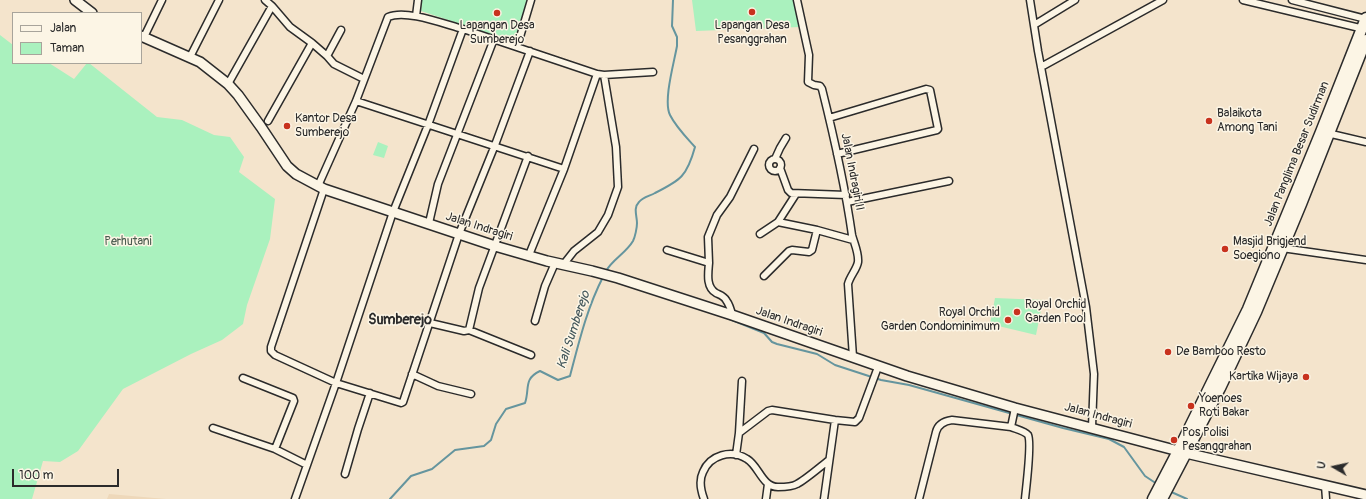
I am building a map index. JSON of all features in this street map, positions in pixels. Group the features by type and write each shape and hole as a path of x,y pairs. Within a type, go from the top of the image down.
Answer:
{"main road":[{"name":"Jalan Panglima Besar Sudirman","path":"1182,452 1220,388 1249,326 1282,248 1365,22"},
{"name":"Jalan Panglima Besar Sudirman","path":"1325,133 1366,40"},
{"name":"Jalan Panglima Besar Sudirman","path":"1182,452 1314,161"},
{"path":"1153,499 1163,489 1182,452"}],"street":[{"path":"75,0 91,12"},
{"path":"143,36 162,0"},
{"path":"190,57 219,0"},
{"path":"265,0 290,27 312,43 334,64 364,79"},
{"path":"416,16 418,0"},
{"path":"517,47 531,0"},
{"name":"Jalan Indragiri II","path":"797,0 809,55 808,82 809,84 821,87 838,154 858,261 849,280 848,289 853,358"},
{"path":"1030,0 1041,67 1086,307 1094,374 1092,427"},
{"path":"1034,25 1075,0"},
{"path":"1041,67 1164,0"},
{"path":"1246,0 1365,22"},
{"path":"1292,0 1365,22"},
{"path":"228,84 272,6"},
{"path":"530,51 495,145 459,234 403,402 401,403 336,383 275,356 271,351 271,347 321,188 388,17 393,15 416,16 494,39 600,74 653,72"},
{"path":"327,56 341,30"},
{"path":"296,499 393,212 428,125 463,30"},
{"name":"Jalan Indragiri","path":"143,36 190,57 208,67 228,84 261,127 287,166 296,174 321,188 495,246 559,264 618,278 732,315 853,358 876,370 1015,410 1092,427 1182,452 1366,495"},
{"path":"429,223 438,184 494,39"},
{"path":"268,121 312,43"},
{"path":"529,255 600,74"},
{"path":"535,321 545,286 559,264 598,232 608,214 618,186 616,147 600,74"},
{"path":"829,118 926,89 930,90 938,128 937,130 838,154"},
{"path":"356,101 495,145 564,169"},
{"path":"1325,133 1366,142"},
{"path":"780,168 777,171 771,171 769,169 769,163 775,159 786,138"},
{"path":"732,315 727,301 711,289 708,280 708,240 717,215 730,197 754,149"},
{"path":"469,330 479,288 528,156"},
{"path":"775,159 780,162 780,168 788,190 791,193 846,196"},
{"path":"847,202 949,181"},
{"path":"760,234 778,222 796,194"},
{"path":"778,222 817,230 853,240"},
{"path":"764,276 789,251 811,252 817,230"},
{"path":"1282,248 1366,260"},
{"path":"667,250 709,263"},
{"path":"430,323 464,331 469,330 532,355"},
{"path":"739,433 768,411 772,410 855,422 859,418 876,370"},
{"path":"412,374 438,386 471,394"},
{"path":"244,378 293,398 294,401 275,449"},
{"path":"736,454 739,433 742,381"},
{"path":"344,474 370,394"},
{"path":"1011,427 1015,410"},
{"path":"824,499 835,420"},
{"path":"919,499 937,428 939,425 948,420 1011,427 1027,434 1029,437 1025,499"},
{"path":"213,428 275,449 307,465"},
{"path":"704,499 700,482 701,474 709,462 720,455 736,454 750,461 768,484 777,487 796,485 829,460"},
{"path":"766,499 768,484"},
{"path":"1325,486 1326,499"}],"shaded area":[{"path":"109,494 166,499 107,499"}],"green space":[{"path":"422,0 527,0 515,42 421,11"},
{"name":"Lapangan Desa Pesanggrahan","path":"692,0 794,0 800,27 696,31"},
{"name":"Perhutani","path":"0,35 12,44 12,64 51,64 74,79 86,64 90,64 157,117 182,120 214,135 230,137 244,157 239,172 275,199 270,239 247,305 243,324 222,340 191,354 123,389 78,451 60,462 43,461 32,499 0,499"},
{"path":"378,142 388,146 384,158 373,155"},
{"name":"Royal Orchid Garden Pool","path":"995,298 1043,300 1036,335 990,324"}],"waterway":[{"name":"Kali Sumberejo","path":"606,271 633,241 637,227 637,204 642,199 671,184 682,176 689,165 695,147 675,124 668,109 668,91 677,46 677,37 672,26 673,0"},
{"name":"Kali Sumberejo","path":"390,499 411,476 432,469 455,450 484,446 491,440 496,424 506,409 525,403 529,381 535,374 540,371 558,380 570,376 588,313 603,277"},
{"path":"722,316 764,333 772,342 817,354 835,365 881,380 909,385 1063,428 1109,439 1124,447 1145,476 1157,484"},
{"path":"1169,491 1187,499"}],"place":[{"name":"Lapangan Desa Pesanggrahan","path":"752,12"},
{"name":"Lapangan Desa Sumberejo","path":"497,13"},
{"name":"Balaikota Among Tani","path":"1209,121"},
{"name":"Kantor Desa Sumberejo","path":"287,126"},
{"name":"Masjid Brigjend Soegiono","path":"1225,249"},
{"name":"Royal Orchid Garden Pool","path":"1017,312"},
{"name":"Royal Orchid Garden Condominimum","path":"1008,320"},
{"name":"De Bamboo Resto","path":"1168,352"},
{"name":"Kartika Wijaya","path":"1306,377"},
{"name":"Yoenoes Roti Bakar","path":"1191,406"},
{"name":"Pos Polisi Pesanggrahan","path":"1174,440"}],"district":[{"name":"Sumberejo","path":"400,320"}]}
